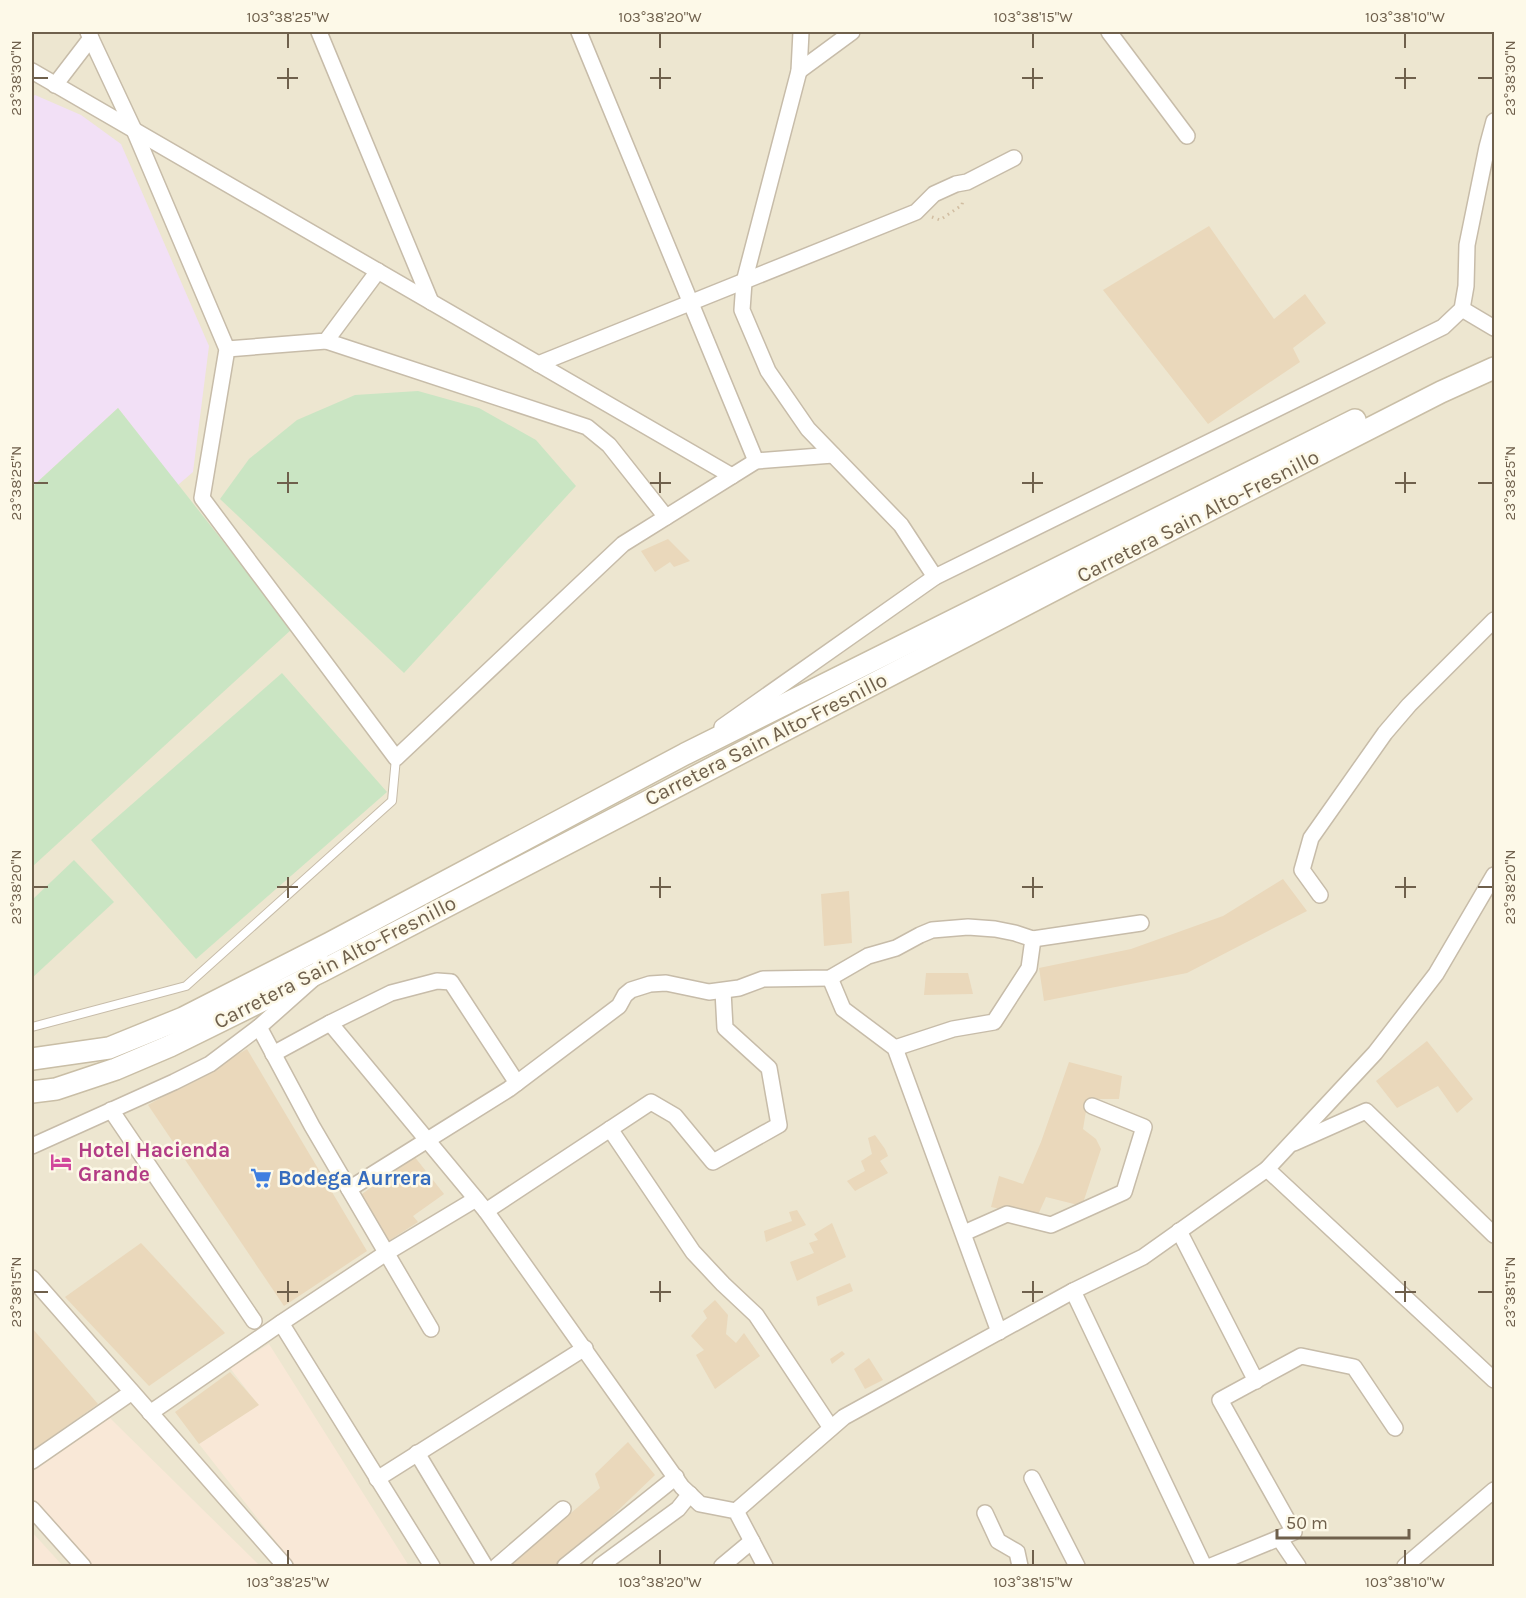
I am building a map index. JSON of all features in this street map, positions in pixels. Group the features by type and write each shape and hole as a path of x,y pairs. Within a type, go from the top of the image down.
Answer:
{"main road":[{"path":"32,1059 109,1048 183,1018 685,754 1452,371 1494,355"},
{"name":"Carretera Sain Alto-Fresnillo","path":"32,1092 56,1089 116,1069 170,1046 322,971 1108,561 1431,397 1494,368"}],"street":[{"path":"319,32 431,302"},
{"path":"579,32 756,461"},
{"path":"801,32 799,71 744,282 742,310 768,371 807,429 901,525 936,577"},
{"path":"799,71 852,32"},
{"path":"1109,32 1187,136"},
{"path":"55,85 90,35"},
{"path":"90,35 134,130 228,349 202,498 396,758 623,543 756,461 833,455"},
{"path":"32,71 732,476"},
{"path":"675,786 685,754 936,577 1443,327 1462,309 1466,286 1467,245 1494,121"},
{"path":"538,364 916,212 934,194 956,184 967,182 1014,158"},
{"path":"326,341 378,271"},
{"path":"1462,309 1494,328"},
{"path":"228,349 326,341 587,427 609,445 666,517"},
{"path":"1320,895 1302,870 1311,838 1384,733 1494,620"},
{"path":"736,1511 844,1417 1073,1291 1143,1257 1267,1169 1375,1053 1436,974 1494,875"},
{"path":"349,1189 517,1083 619,1006 631,990 650,984 666,983 709,992 739,988 763,980 830,978 868,956 896,948 932,930 968,927 995,929 1033,939 1141,923"},
{"path":"895,1048 953,1029 994,1022 1029,968 1033,939"},
{"path":"32,1146 210,1064 259,1028 322,971 318,949"},
{"path":"830,978 843,1009 895,1048 999,1332"},
{"path":"273,1054 391,993 437,981 451,982 517,1083"},
{"path":"150,1413 386,1253 481,1205 610,1129 651,1102 675,1116 713,1162 779,1125 769,1068 725,1028 723,991"},
{"path":"330,1023 481,1205 682,1487 700,1504 736,1511"},
{"path":"259,1028 312,1126 431,1329"},
{"path":"964,1233 1006,1214 1051,1226 1124,1192 1144,1127 1092,1106"},
{"path":"111,1110 254,1321"},
{"path":"1289,1145 1366,1111 1494,1235"},
{"path":"610,1129 693,1252 756,1315 831,1428"},
{"path":"1267,1169 1494,1380"},
{"path":"1179,1231 1256,1381"},
{"path":"32,1278 285,1566"},
{"path":"1073,1291 1204,1566"},
{"path":"281,1323 432,1566"},
{"path":"377,1479 585,1348"},
{"path":"1211,1566 1294,1532 1220,1400 1301,1356 1354,1367 1395,1428"},
{"path":"32,1461 132,1392"},
{"path":"417,1453 486,1566"},
{"path":"565,1566 676,1477"},
{"path":"1032,1478 1077,1566"},
{"path":"1405,1566 1494,1490"},
{"path":"600,1566 678,1509 690,1494"},
{"path":"32,1509 83,1566"},
{"path":"497,1566 563,1509"},
{"path":"736,1511 765,1566"},
{"path":"985,1513 998,1541 1017,1552 1020,1566"},
{"path":"1279,1538 1298,1566"},
{"path":"723,1566 752,1541"}],"lane":[{"path":"32,1027 186,986 392,801 396,758"}],"path":[{"path":"916,212 940,220 954,212 962,205 967,182"}],"shaded area":[{"path":"32,32 1494,32 1494,1566 32,1566"},
{"path":"35,95 81,115 121,144 209,346 193,472 178,485 118,408 32,487 32,97"},
{"path":"269,1344 409,1566 295,1566 199,1444 258,1405 230,1368"},
{"path":"110,1418 260,1566 92,1566 32,1499 32,1472"},
{"path":"32,1532 63,1566 32,1566"}],"green space":[{"path":"418,391 479,408 536,440 576,486 404,673 220,499 249,459 297,420 355,395"},
{"path":"118,408 292,629 32,867 32,487"},
{"path":"282,673 387,792 196,959 91,840"},
{"path":"74,860 114,902 32,978 32,900"}],"building":[{"path":"1209,226 1274,319 1305,294 1326,323 1293,348 1300,362 1208,424 1103,290"},
{"path":"668,539 690,561 674,567 670,562 655,572 641,551"},
{"path":"1283,879 1307,911 1187,973 1044,1001 1039,968 1131,949 1223,916"},
{"path":"849,891 852,943 824,946 821,894"},
{"path":"926,973 968,973 973,994 924,995"},
{"path":"1427,1041 1473,1099 1457,1113 1438,1086 1397,1108 1376,1081"},
{"name":"Bodega Aurrera","path":"247,1049 367,1251 284,1306 148,1105"},
{"path":"1069,1062 1122,1076 1119,1099 1088,1099 1083,1129 1096,1139 1101,1149 1082,1206 1046,1197 1037,1217 991,1207 999,1176 1023,1184 1041,1142"},
{"path":"875,1135 888,1156 880,1161 888,1173 855,1191 847,1181 865,1171 861,1161 872,1154 868,1138"},
{"path":"414,1156 444,1194 413,1216 418,1222 387,1242 358,1197"},
{"path":"797,1210 806,1225 766,1242 764,1231 792,1221 789,1212"},
{"path":"832,1223 846,1257 797,1281 790,1262 814,1253 809,1243 818,1240 814,1234"},
{"path":"141,1243 225,1333 149,1386 65,1297"},
{"path":"850,1283 853,1291 818,1306 816,1297"},
{"path":"715,1300 728,1315 726,1334 736,1343 744,1333 760,1356 715,1389 696,1355 704,1350 691,1336 707,1318 703,1311"},
{"path":"32,1328 98,1404 32,1451"},
{"path":"842,1351 845,1354 832,1364 830,1359"},
{"path":"869,1358 883,1380 865,1389 854,1369"},
{"path":"230,1372 259,1405 199,1444 175,1412"},
{"path":"628,1442 655,1475 560,1566 512,1566 600,1488 595,1474"}],"place":[{"name":"Hotel Hacienda Grande","path":"61,1162"},
{"name":"Bodega Aurrera","path":"261,1178"}]}
